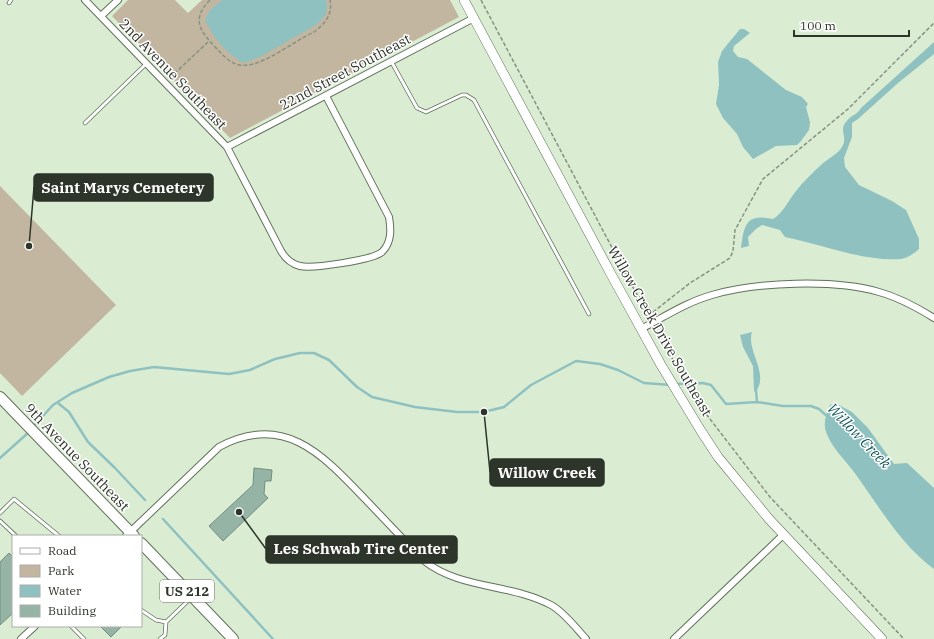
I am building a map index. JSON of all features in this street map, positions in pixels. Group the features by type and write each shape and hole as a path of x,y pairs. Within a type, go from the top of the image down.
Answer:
{"main road":[{"name":"Willow Creek Drive Southeast","path":"464,0 661,365 683,403 718,457 783,535 882,639"},
{"name":"9th Avenue Southeast","path":"0,397 130,535"},
{"name":"US 212","path":"142,544 233,639"}],"street":[{"name":"2nd Avenue Southeast","path":"85,0 227,147 281,251 291,262 300,266 310,267 371,257 380,254 389,241 391,230 389,217 326,96"},
{"path":"101,16 118,0"},
{"name":"22nd Street Southeast","path":"227,147 474,18"},
{"path":"641,329 681,308 712,295 755,286 836,285 879,292 934,318"},
{"path":"130,535 209,455 229,441 248,436 272,434 292,439 312,448 337,470 423,560 435,570 451,577 535,598 552,606 586,639"},
{"path":"674,639 783,535"},
{"path":"21,639 33,627"}],"lane":[{"path":"391,61 417,108 422,111 426,112 462,94 474,100 589,314"},
{"path":"85,123 146,64"},
{"path":"0,513 14,499 58,535"},
{"path":"0,521 15,535"},
{"path":"160,639 165,635 166,622 192,597"},
{"path":"142,611 156,620 166,622"},
{"path":"72,627 84,639"},
{"path":"165,635 169,639"}],"path":[{"path":"210,0 201,11 199,21 202,32 208,41 231,62 249,65 286,48 322,26 330,15 330,0"},
{"path":"481,0 636,293 658,320 673,350 672,358 700,406 770,497 904,639"},
{"path":"653,312 690,283 730,258 733,251 735,230 763,179 848,109 934,23"},
{"path":"162,80 175,73 208,41"}],"green space":[{"path":"128,0 175,0 188,13 202,0 450,0 459,17 230,138 112,16"},
{"path":"0,186 116,305 22,396 0,373"}],"water":[{"path":"222,0 326,0 327,11 322,20 316,25 260,57 244,63 238,60 221,45 205,20 210,10"},
{"path":"740,29 744,29 750,33 734,46 733,51 738,57 747,59 786,90 802,97 808,104 806,107 810,122 809,130 797,145 776,146 753,159 743,147 737,134 723,118 716,104 719,85 718,62 722,51"},
{"path":"934,42 934,54 852,123 852,137 844,158 845,167 859,185 892,201 906,210 919,239 919,249 910,256 901,259 873,258 785,237 780,230 762,225 748,237 749,246 741,248 743,233 748,223 752,219 757,218 773,219 780,214 805,181 841,148 844,142 843,128 848,120"},
{"path":"752,332 751,344 760,375 760,382 756,393 754,391 753,366 743,347 740,335"},
{"path":"835,403 852,412 868,428 894,464 907,463 934,488 934,569 910,548 890,524 832,443 825,429 825,422 830,405"}],"building":[{"path":"254,468 272,470 271,481 265,481 264,494 268,498 223,541 209,526 253,485"},
{"path":"9,553 12,556 12,614 0,625 0,562"},
{"path":"101,627 121,627 111,637"}],"waterway":[{"name":"Willow Creek","path":"32,428 53,405 72,393 109,377 130,371 154,367 229,374 250,370 275,359 300,353 314,353 329,360 357,387 372,397 415,407 457,412 484,412 504,407 531,385 576,361 600,364 618,370 644,383 671,385"},
{"name":"Willow Creek","path":"676,384 703,383 711,385 726,404 757,402 783,406 811,406 819,409 828,417"},
{"path":"756,390 757,402"},
{"path":"58,403 69,412 88,442 145,500"},
{"name":"Willow Creek","path":"0,458 29,432"},
{"path":"163,519 273,639"}],"place":[{"name":"Saint Marys Cemetery","path":"29,246"},
{"name":"Willow Creek","path":"484,412"},
{"name":"Les Schwab Tire Center","path":"239,512"}]}
